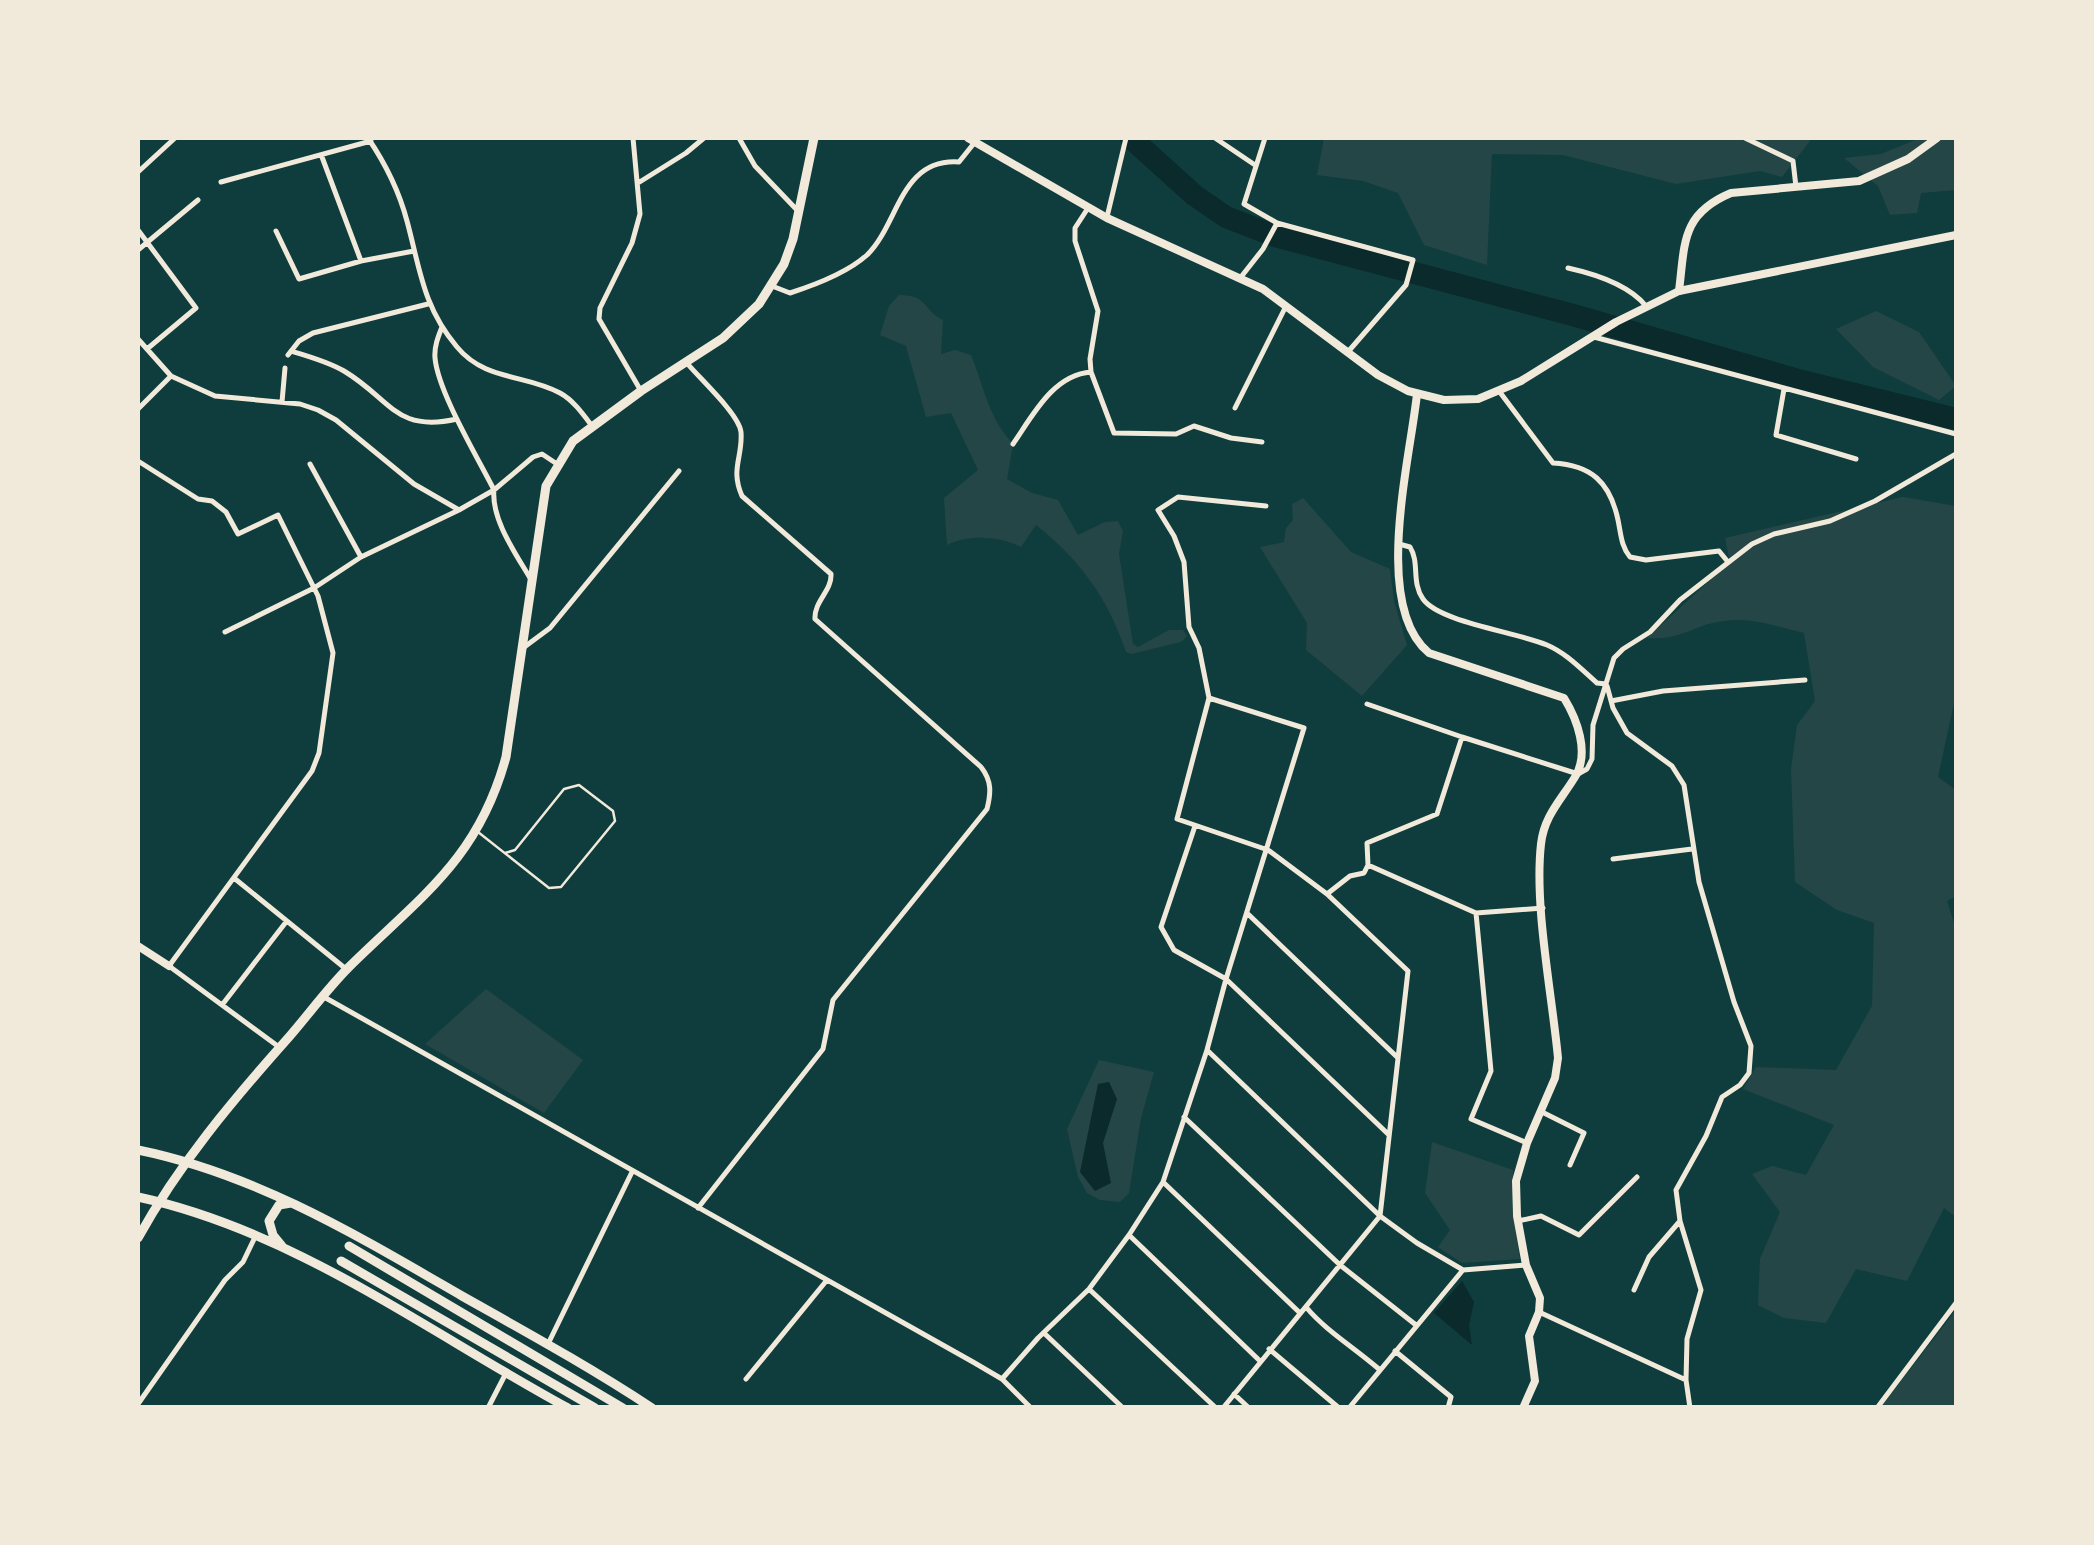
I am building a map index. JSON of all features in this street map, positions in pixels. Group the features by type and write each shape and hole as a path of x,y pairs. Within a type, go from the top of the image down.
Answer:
{"main road":[{"path":"138,1238 184,1161 346,970 416,906 455,864 477,831 497,791 506,757 546,486 574,441 740,323 772,286 793,240 814,138"},
{"path":"138,1150 184,1161 299,1205 548,1344 652,1408"},
{"path":"138,1198 256,1235 284,1248 568,1408"},
{"path":"284,1248 270,1228 271,1215 285,1203 299,1205"},
{"path":"348,1246 623,1408"},
{"path":"341,1260 595,1408"}],"street":[{"path":"138,172 175,138"},
{"path":"632,138 640,214 632,243 600,308 599,318 641,391"},
{"path":"638,183 704,138"},
{"path":"738,138 756,166 797,210"},
{"path":"1215,138 1256,165"},
{"path":"1265,138 1244,204 1276,225 1413,260 1406,285 1347,353"},
{"path":"1745,138 1793,161 1796,187"},
{"path":"1679,291 1685,241 1697,213 1731,193 1858,181 1880,174 1938,138"},
{"path":"220,182 322,157 370,139 393,184 428,304 442,327 472,364 564,395 592,426"},
{"path":"1106,218 1126,139"},
{"path":"772,286 790,293 818,284 866,255 899,198 929,166 942,160 959,162 972,140 1106,218 1241,277 1378,375 1417,394 1459,400 1499,391 1544,370 1616,322 1679,291 1956,235"},
{"path":"322,157 362,261"},
{"path":"138,250 198,200"},
{"path":"1088,208 1075,228 1075,241 1098,311 1091,372 1114,433 1176,434 1194,426 1262,442"},
{"path":"1241,277 1276,225"},
{"path":"138,230 196,308 147,349"},
{"path":"276,231 299,279 414,251"},
{"path":"1568,268 1622,287 1646,306"},
{"path":"428,304 313,333 299,341 290,353 343,370 410,420 430,424 458,419"},
{"path":"1235,408 1286,306"},
{"path":"442,327 434,357 458,419 494,490 493,499 513,549 530,578"},
{"path":"1596,336 1956,434"},
{"path":"138,338 171,376 215,396 300,404 336,420 414,484 459,510"},
{"path":"686,362 741,430 734,479 742,496 831,574 832,582 815,609 815,619 981,767 988,776 991,794 987,809 833,1000 823,1049 698,1208"},
{"path":"282,402 285,368"},
{"path":"1013,444 1050,394 1075,373 1091,372"},
{"path":"138,409 171,376"},
{"path":"1784,389 1776,435 1856,459"},
{"path":"1499,391 1553,464 1589,470 1601,478 1617,514 1623,549 1630,558 1646,560 1718,551 1728,564"},
{"path":"1417,394 1399,544 1402,600 1415,642 1429,654 1564,698 1576,717 1581,740 1578,774"},
{"path":"225,632 314,588 361,556 459,510 494,490 533,457 542,454 557,464"},
{"path":"1523,1408 1534,1380 1529,1336 1540,1298 1526,1265 1516,1181 1527,1143 1555,1078 1558,1058 1540,853 1546,820 1592,758 1593,724 1614,658 1752,544 1774,534 1830,521 1890,493 1956,454"},
{"path":"138,461 198,499 212,500 226,512 238,534 278,515 314,588 333,653 319,753 312,771 168,966"},
{"path":"310,464 361,556"},
{"path":"523,648 550,628 679,471"},
{"path":"1089,1288 1220,1408 1380,1216 1408,971 1326,894 1268,850 1177,819 1209,698 1199,648 1190,627 1184,562 1158,510 1178,497 1266,506"},
{"path":"1399,544 1410,547 1415,556 1414,582 1434,610 1453,620 1490,626 1547,645 1564,654 1596,683 1606,684"},
{"path":"1610,701 1663,692 1805,680"},
{"path":"1606,684 1610,701 1627,733 1663,758 1679,775 1687,794 1699,882 1734,1002 1752,1046 1749,1074 1722,1096 1706,1136 1676,1190 1680,1220 1701,1290 1687,1339 1690,1408"},
{"path":"1002,1380 1089,1288 1129,1236 1163,1182 1268,850 1304,728 1209,698"},
{"path":"1367,704 1578,774"},
{"path":"1326,894 1350,876 1364,873 1368,866 1366,843 1437,814 1462,737"},
{"path":"1195,826 1162,927 1174,950 1226,978 1389,1136"},
{"path":"1613,859 1692,849"},
{"path":"1368,866 1476,913 1543,908"},
{"path":"234,878 346,970"},
{"path":"1476,913 1491,1071 1471,1119 1527,1143"},
{"path":"1248,914 1398,1058"},
{"path":"222,1005 286,922"},
{"path":"138,946 280,1047"},
{"path":"324,997 1002,1380 1032,1408"},
{"path":"1207,1050 1380,1216 1463,1270 1526,1265"},
{"path":"1541,1112 1584,1133 1570,1165"},
{"path":"1184,1117 1340,1265 1416,1325"},
{"path":"548,1344 632,1172"},
{"path":"1518,1220 1540,1216 1579,1235 1637,1177"},
{"path":"1163,1182 1300,1313"},
{"path":"1634,1290 1649,1257 1680,1220"},
{"path":"138,1404 226,1280 244,1262 256,1235"},
{"path":"1129,1236 1260,1361"},
{"path":"1350,1408 1463,1270"},
{"path":"746,1380 828,1280"},
{"path":"1876,1408 1956,1303"},
{"path":"1306,1306 1322,1326 1342,1337 1380,1370"},
{"path":"1539,1312 1686,1380"},
{"path":"1045,1334 1122,1408"},
{"path":"1269,1350 1339,1408"},
{"path":"1395,1351 1451,1396 1448,1408"},
{"path":"488,1408 506,1373"},
{"path":"1234,1394 1250,1408"}],"lane":[{"path":"477,831 549,888 560,886 615,821 614,811 580,784 564,790 515,850 505,853"}],"shaded area":[{"path":"1324,138 1810,141 1782,177 1760,171 1676,184 1563,155 1492,154 1487,265 1424,245 1398,193 1363,181 1317,175"},
{"path":"1920,138 1956,138 1956,190 1921,193 1917,213 1890,215 1878,186 1844,158 1881,154"},
{"path":"899,295 921,300 943,320 941,354 955,350 971,355 992,412 1013,444 1007,479 1032,493 1058,500 1078,535 1105,522 1118,521 1123,531 1119,554 1133,644 1138,647 1169,630 1183,630 1187,636 1181,642 1126,652 1111,614 1091,581 1036,525 1021,547 984,538 947,545 944,498 978,470 951,413 926,417 906,346 880,335 889,306"},
{"path":"1876,311 1919,332 1956,386 1939,400 1873,367 1836,329"},
{"path":"1903,497 1956,506 1956,694 1938,777 1956,790 1956,896 1947,901 1956,929 1956,1217 1944,1208 1907,1281 1856,1269 1826,1323 1784,1318 1758,1305 1760,1259 1780,1212 1752,1174 1772,1166 1806,1175 1834,1125 1743,1089 1756,1067 1836,1070 1872,1006 1874,923 1837,910 1795,882 1791,769 1797,725 1815,701 1804,633 1734,620 1670,637 1647,638 1730,562 1725,538"},
{"path":"1303,498 1351,552 1390,569 1394,601 1407,645 1362,696 1306,650 1307,623 1260,547 1284,542 1286,528 1293,520 1292,504"},
{"path":"486,989 583,1060 544,1113 425,1044"},
{"path":"1099,1060 1154,1072 1141,1118 1129,1193 1120,1202 1100,1200 1087,1193 1078,1177 1067,1129"},
{"path":"1109,1082 1117,1099 1103,1143 1111,1183 1095,1191 1080,1172 1098,1084"},
{"path":"1432,1142 1513,1170 1512,1210 1520,1259 1462,1263 1438,1247 1450,1230 1425,1193"},
{"path":"1462,1281 1474,1302 1469,1325 1472,1345 1434,1313"},
{"path":"1956,1310 1956,1407 1881,1407"}],"waterway":[{"path":"1131,138 1194,195 1226,217 1275,236 1802,381 1956,419"}]}
